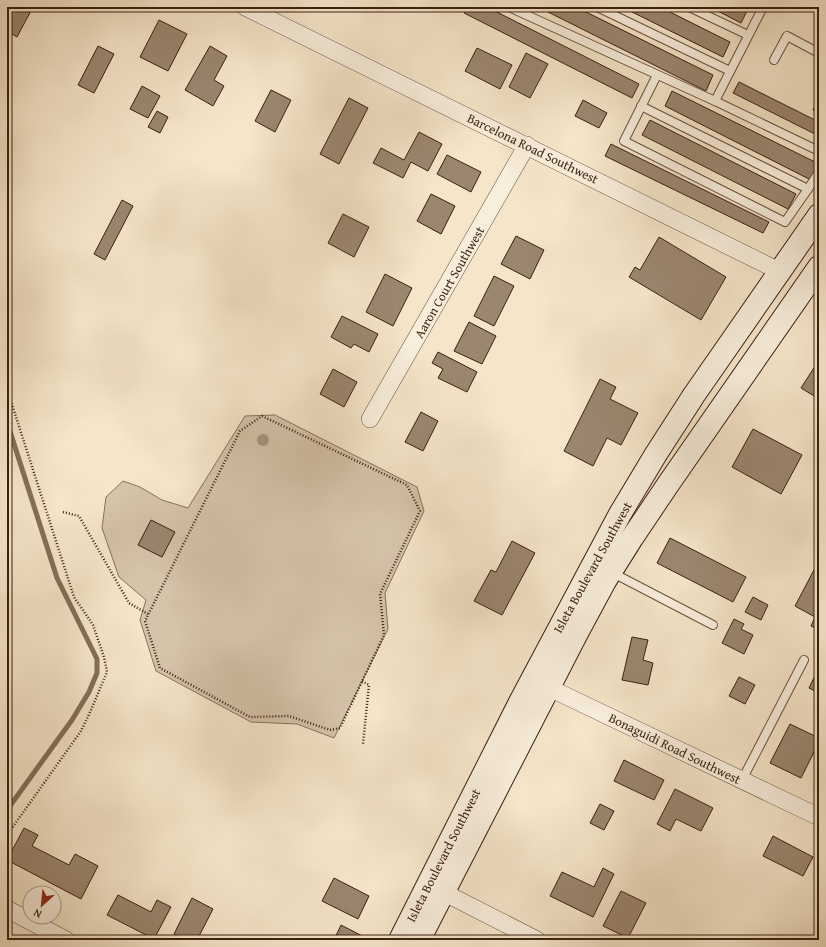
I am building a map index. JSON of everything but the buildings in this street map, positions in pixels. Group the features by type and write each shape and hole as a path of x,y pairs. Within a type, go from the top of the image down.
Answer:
{"main road":[{"name":"Isleta Boulevard Southwest","path":"400,940 435,888 540,684 620,514 694,395 779,270 819,215"},
{"name":"Isleta Boulevard Southwest","path":"540,684 577,633 611,572 669,483 813,288 819,267"},
{"name":"Barcelona Road Southwest","path":"779,270 813,288"},
{"name":"Isleta Boulevard Southwest","path":"419,940 435,888"}],"street":[{"name":"Barcelona Road Southwest","path":"245,7 779,270"},
{"name":"Aaron Court Southwest","path":"370,419 527,145"},
{"name":"Bonaguidi Road Southwest","path":"540,684 819,817"},
{"path":"435,888 537,940"},
{"path":"7,909 66,940"}],"lane":[{"path":"509,7 715,101 819,151"},
{"path":"597,7 730,71"},
{"path":"689,7 748,35"},
{"path":"715,101 762,7"},
{"path":"774,60 788,36 819,53"},
{"path":"657,75 624,141 784,222 819,172"},
{"path":"641,106 808,189"},
{"path":"611,572 713,625"},
{"path":"742,780 804,660"}],"path":[{"path":"7,389 74,596 93,625 104,657 107,672 81,731 7,835"},
{"path":"262,416 407,485 420,511 380,594 384,635 362,681 340,728 330,730 289,716 250,717 160,668 145,621 240,430 262,416"},
{"path":"63,512 79,516 129,603 148,614"},
{"path":"362,681 370,685 363,744"}],"shaded area":[{"path":"275,415 417,487 424,511 385,593 388,629 334,738 297,724 251,722 156,671 140,620 146,600 119,577 102,528 106,497 123,481 140,487 162,500 188,508 245,416"}],"waterway":[{"path":"7,422 57,578 97,659 97,673 89,692 72,720 7,810"}]}
